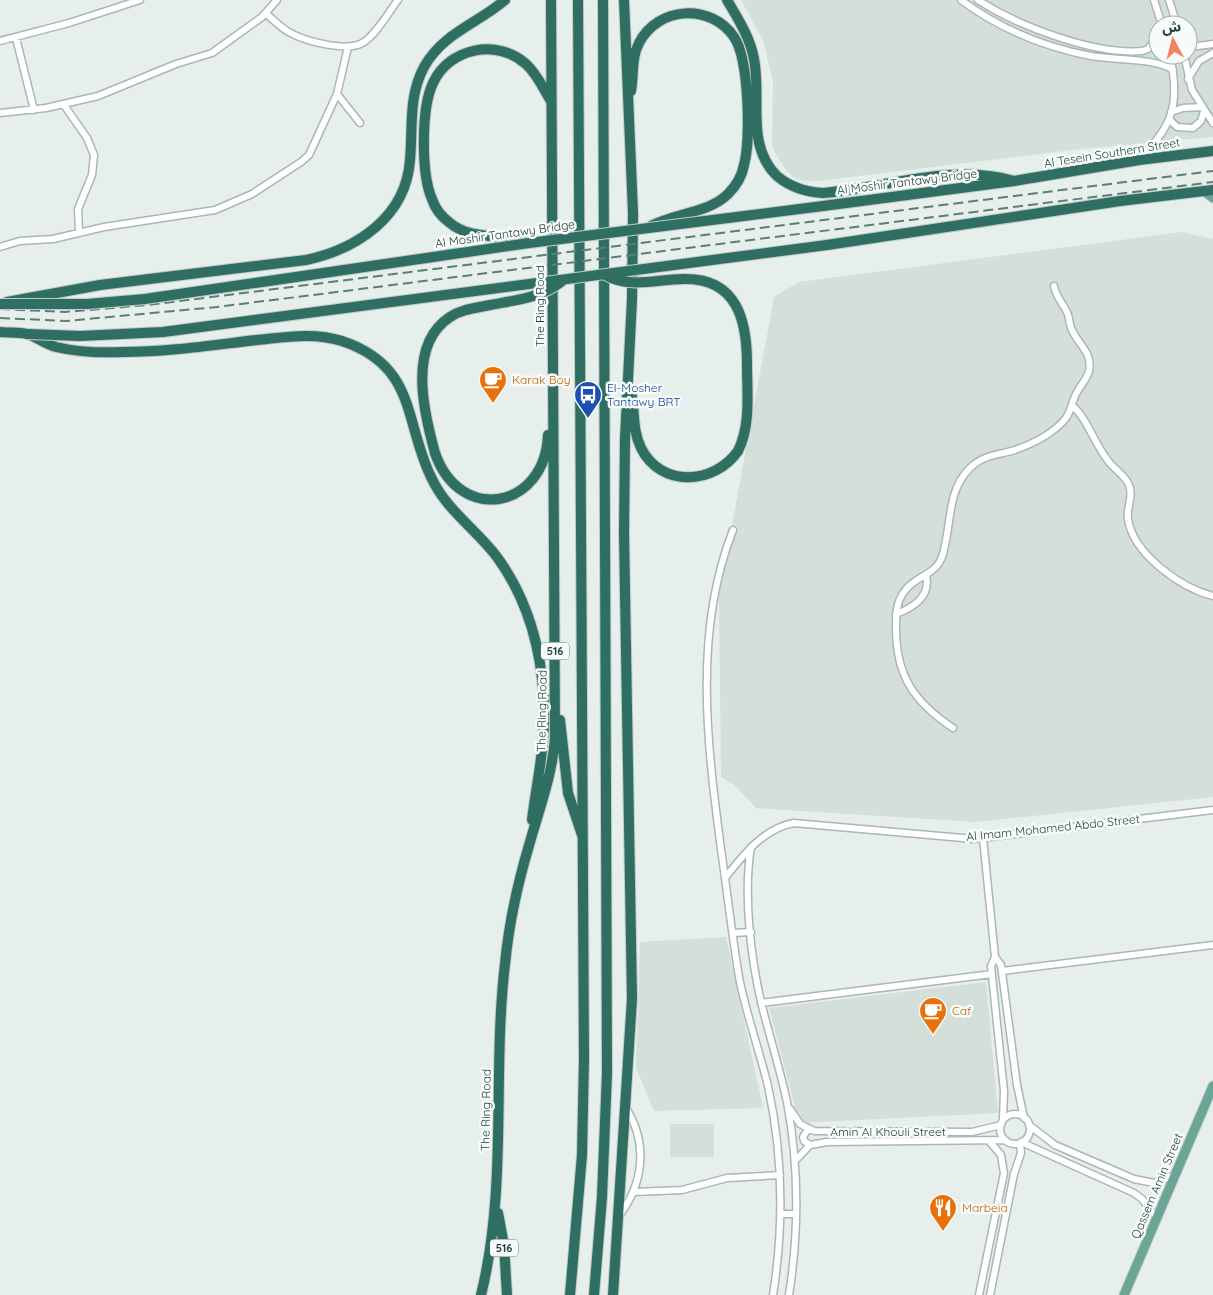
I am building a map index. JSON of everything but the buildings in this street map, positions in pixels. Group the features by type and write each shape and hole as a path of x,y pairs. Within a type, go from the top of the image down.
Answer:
{"highway":[{"path":"0,303 79,288 306,260 336,251 363,237 379,225 391,212 404,187 410,159 413,99 425,66 449,37 505,0"},
{"name":"The Ring Road","path":"481,1295 491,1244 495,1202 504,965 514,901 530,839 550,776 555,739 551,0"},
{"name":"516","path":"570,1295 579,1203 584,1107 578,0"},
{"path":"594,1295 602,1197 607,1064 603,0"},
{"path":"613,1295 632,999 625,628 625,439 633,238 624,0"},
{"path":"727,0 746,34 754,59 760,148 770,168 787,183 808,191 823,193 956,175 983,175 1014,182"},
{"path":"627,109 634,56 639,42 653,26 671,16 692,13 713,19 725,26 738,43 746,84 746,158 736,184 721,200 708,207 670,217 651,226"},
{"path":"529,242 512,237 473,235 460,230 443,217 432,199 425,154 427,106 432,84 446,65 458,56 473,51 496,50 511,54 530,68 552,103"},
{"name":"Al Tesein Southern Street","path":"1014,182 1139,160 1213,151"},
{"name":"Al Moshir Tantawy Bridge","path":"0,303 87,304 145,299 529,242 1014,182"},
{"path":"0,332 108,336 163,332 562,281 1209,191"},
{"path":"604,275 633,283 683,279 698,280 719,288 733,301 742,317 747,344 746,423 744,437 738,451 724,467 704,476 682,478 661,470 650,461 638,443 627,376"},
{"path":"553,387 544,459 534,478 519,492 494,500 468,495 451,483 435,453 427,417 423,375 426,348 435,331 444,321 461,311 535,296 551,289 562,281"},
{"path":"28,334 56,347 122,352 314,336 350,344 382,365 400,387 408,404 424,461 437,489 455,513 479,536 500,561 519,593 530,622 541,666 544,711 543,749 530,839"},
{"path":"556,705 562,729 570,802 584,839"},
{"name":"516","path":"495,1202 502,1234 507,1295"}],"main road":[{"path":"1209,191 1213,198"},
{"name":"Qassem Amin Street","path":"1124,1295 1213,1086"}],"street":[{"path":"0,41 16,38 140,0"},
{"path":"0,113 64,105 98,96 176,64 212,53 266,14 277,0"},
{"path":"266,14 281,27 300,37 348,47 357,46 368,39 398,0"},
{"path":"961,0 969,2 1018,34 1058,48 1109,59 1160,63 1173,70"},
{"path":"978,0 1035,28 1095,46 1142,52 1148,49"},
{"path":"1154,0 1159,15"},
{"path":"1169,0 1174,14"},
{"path":"1174,14 1175,0"},
{"path":"16,38 34,110"},
{"path":"1198,46 1213,44"},
{"path":"0,246 20,241 52,239 79,232 206,212 243,199 297,165 309,155 337,94 348,47"},
{"path":"1188,79 1199,61 1213,53"},
{"path":"1139,160 1157,141 1170,116 1176,86 1172,65"},
{"path":"1186,65 1188,79 1203,109 1213,123"},
{"path":"337,94 360,123"},
{"path":"64,105 90,143 94,155 92,175 78,209 79,232"},
{"path":"1170,116 1190,107 1203,109"},
{"path":"1170,116 1177,127 1193,128 1201,121 1203,109"},
{"path":"953,728 924,704 905,679 896,643 896,614 904,592 934,569 942,556 954,494 959,481 968,470 985,457 1023,447 1048,433 1066,418 1077,392 1087,376 1090,363 1082,344 1071,329 1068,315 1057,298 1054,286"},
{"path":"1072,404 1088,425 1106,458 1129,484 1131,496 1128,513 1129,523 1141,546 1153,561 1176,579 1213,596"},
{"path":"733,530 716,582 709,614 707,647 710,753 725,878 741,984 771,1102 780,1176 779,1260 773,1295"},
{"path":"896,614 922,598 927,588 926,576"},
{"name":"Al Imam Mohamed Abdo Street","path":"725,878 751,848 774,828 794,823 956,838 983,838 1213,810"},
{"path":"983,838 995,957 991,964 1004,1091 1001,1134 1005,1140 1014,1144 1020,1143 1134,1193 1146,1203 1157,1218"},
{"path":"751,848 748,880 751,932 761,1003 787,1104 794,1161 796,1214 794,1262 788,1295"},
{"path":"733,933 751,932"},
{"path":"1002,971 1213,945"},
{"path":"995,957 1000,962 1002,971 1017,1085 1024,1118 1029,1125 1055,1145 1134,1179 1154,1183 1175,1175"},
{"path":"761,1003 992,974"},
{"path":"787,1104 798,1121 808,1129 803,1139 810,1146 794,1161"},
{"path":"619,1216 634,1192 640,1169 640,1146 636,1129 624,1105"},
{"path":"1002,1123 1012,1115 1024,1118"},
{"name":"Amin Al Khouli Street","path":"808,1129 972,1132 1002,1123"},
{"path":"1020,1143 1028,1135 1029,1125"},
{"name":"Amin Al Khouli Street","path":"810,1146 827,1142 990,1142 1005,1140"},
{"path":"979,1295 1004,1172 1001,1156 990,1142"},
{"path":"990,1295 1014,1174 1021,1152 1020,1143"},
{"path":"634,1192 689,1189 727,1178 780,1176"},
{"path":"781,1214 796,1214"}],"shaded area":[{"path":"741,0 1213,0 1213,137 1081,149 818,181 803,181 793,177 786,170 774,151 772,144 773,82 763,40"},
{"path":"1182,232 1213,239 1213,797 975,822 756,808 733,784 721,777 719,596 774,297 799,282"},
{"path":"726,937 763,1108 654,1111 636,1068 640,942"},
{"path":"986,982 998,1113 799,1123 769,1008"},
{"path":"670,1124 714,1124 714,1157 670,1157"}],"railway":[{"path":"0,309 65,312 148,305 1213,171"},
{"path":"0,318 66,321 217,307 1213,182"}],"place":[{"name":"Karak Boy","path":"493,404"},
{"name":"El-Mosher Tantawy BRT","path":"588,419"},
{"name":"Caf","path":"933,1035"},
{"name":"Marbeia","path":"943,1232"}]}
